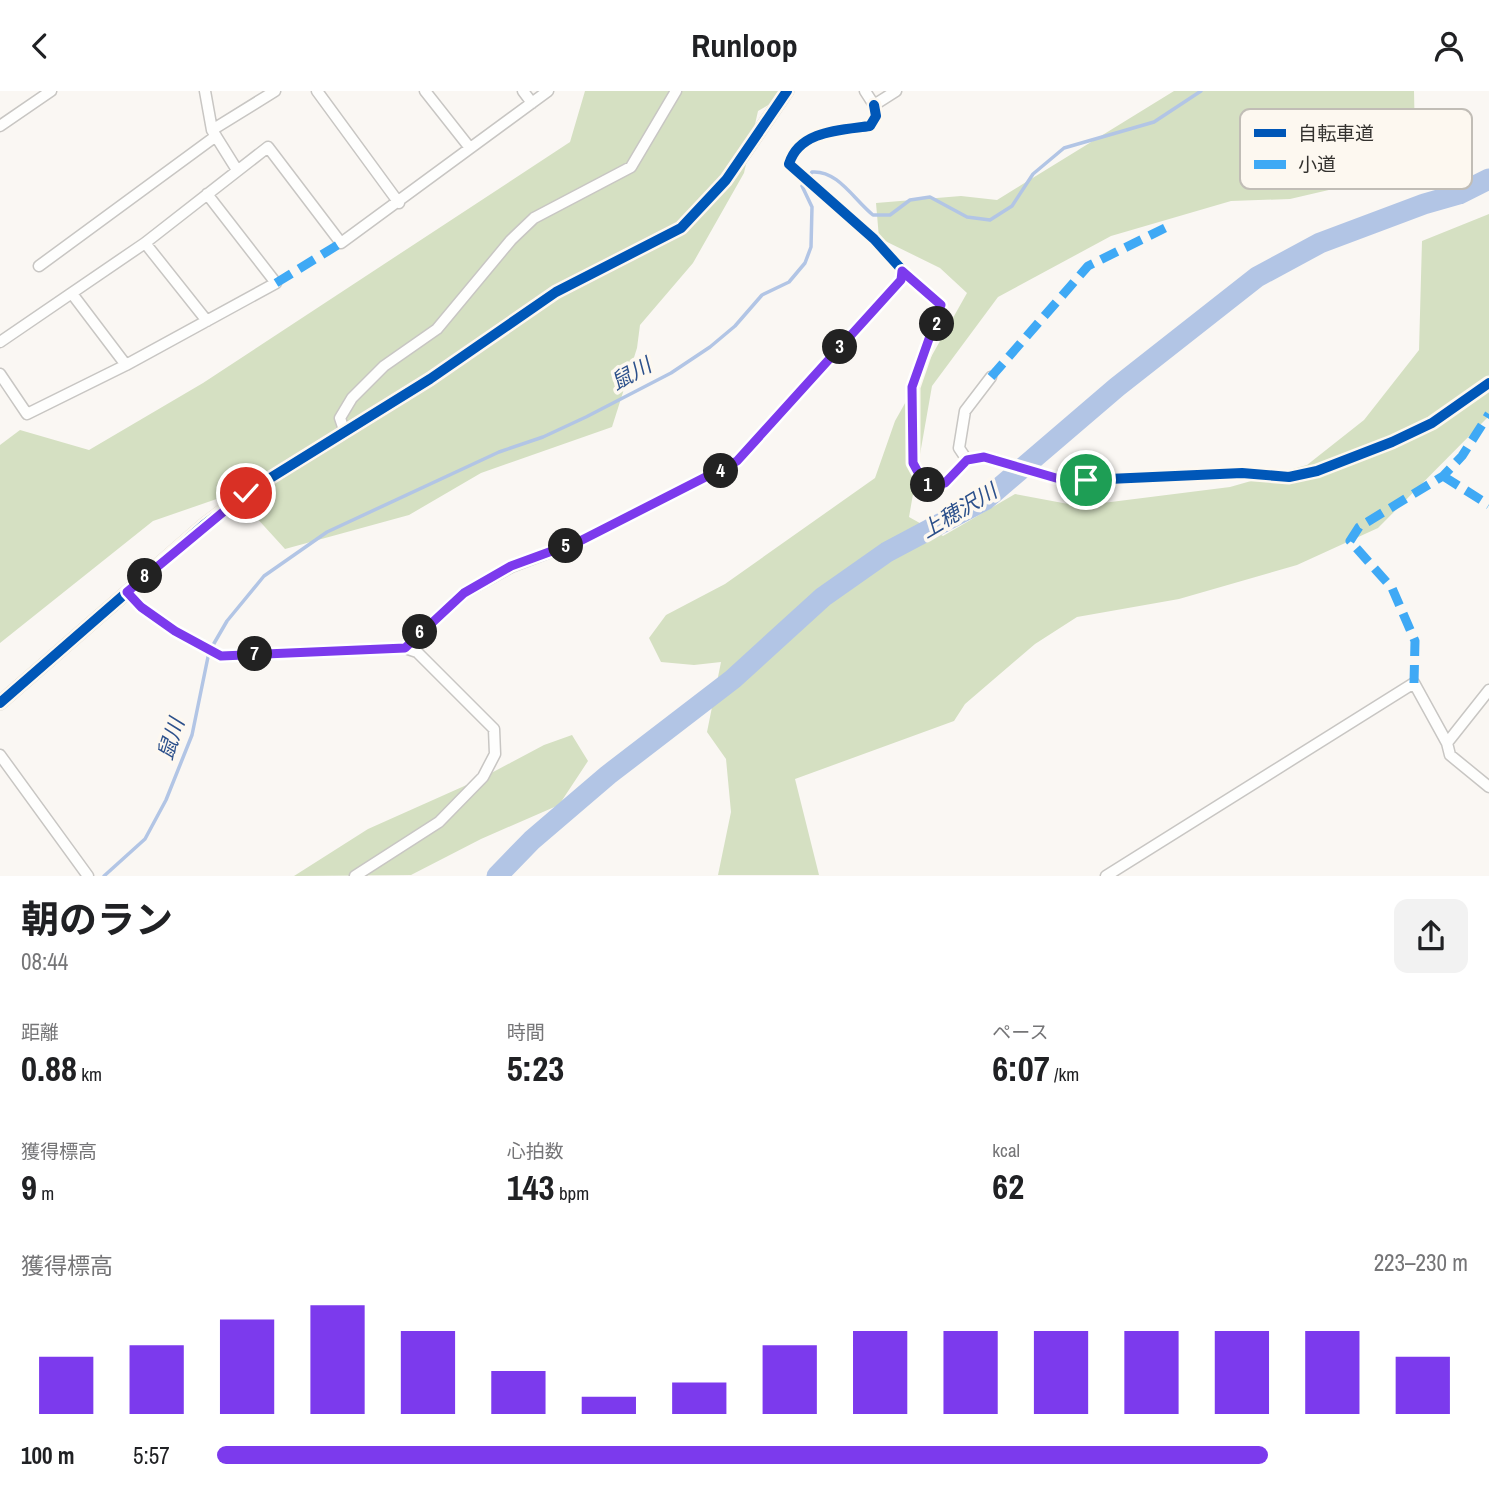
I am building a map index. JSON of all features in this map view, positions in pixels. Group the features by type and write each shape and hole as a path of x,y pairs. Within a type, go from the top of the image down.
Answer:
{"street":[{"path":"0,126 51,91"},
{"path":"205,91 214,133 237,170"},
{"path":"40,266 214,133 275,91"},
{"path":"317,91 398,203"},
{"path":"425,91 470,148"},
{"path":"523,91 532,103"},
{"path":"0,342 74,295 268,148 341,243 548,91"},
{"path":"345,433 340,418 352,398 384,366 437,329 534,218 631,167 676,91"},
{"path":"0,703 246,493 345,433 556,292 681,227 726,180 787,91"},
{"path":"865,91 874,105 876,116 870,126 825,132 799,148 791,155 789,163 874,239 902,271 941,305 912,387 913,463 925,485 945,483 967,460 984,457 1056,478 1086,480 1242,473 1289,477 1317,471 1392,442 1432,423 1489,383"},
{"path":"874,105 896,91"},
{"path":"0,375 27,414 126,365 276,283 207,194"},
{"path":"145,243 206,321"},
{"path":"405,648 464,593 511,566 582,540 737,461 901,280 902,271"},
{"path":"74,295 126,365"},
{"path":"967,460 959,448 965,411 991,377"},
{"path":"127,592 141,607 175,631 217,654 405,648 418,653 436,668 494,729 495,754 482,776 439,822 355,876"},
{"path":"1106,876 1414,683 1447,743 1450,755 1489,787"},
{"path":"1447,743 1489,690"},
{"path":"0,755 88,876"}],"green space":[{"path":"585,91 792,91 758,111 744,173 693,263 640,325 637,348 612,427 481,473 409,515 285,549 234,493 153,521 0,643 0,445 20,430 89,450 203,383 570,142"},
{"path":"1174,91 1414,91 1414,109 1240,109 1240,189 1333,189 1290,199 1231,201 1111,236 998,297 932,386 909,517 943,536 1015,494 1079,506 1230,487 1307,465 1364,420 1419,350 1422,241 1489,214 1489,416 1378,528 1297,565 1179,599 1077,617 1035,644 965,704 954,721 795,779 819,875 718,875 731,812 726,759 707,732 721,662 694,665 661,662 649,638 666,615 725,584 875,478 895,421 967,293 940,268 879,238 876,203 961,196 997,200"},
{"path":"572,735 588,761 559,805 481,839 411,875 294,876 368,829 480,779 544,745"}],"waterway":[{"name":"鼠川","path":"104,876 145,839 166,800 192,735 209,652 227,621 264,576 327,532 499,452 543,437 586,417 671,373 710,347 735,326 762,295 789,282 805,263 811,247 812,207 802,186 812,172 830,176 838,181 873,215 890,215 910,200 930,197 967,217 990,220 1012,206 1033,174 1064,148 1154,122 1201,91"},
{"name":"上穂沢川","path":"1472,188 1489,179"},
{"name":"上穂沢川","path":"497,876 532,840 608,775 733,679 823,597 887,552 985,500 1117,387 1257,277 1320,243 1469,189"}],"marked path":[{"path":"991,377 1088,266 1165,228"},
{"path":"276,283 341,243"},
{"path":"1414,683 1415,641 1392,588 1350,541 1359,527 1443,476 1462,456 1489,414"},
{"path":"1443,476 1489,505"}],"cycle path":[{"path":"0,703 204,525 246,493 430,379 556,292 681,228 726,180 787,91"},
{"path":"874,105 876,116 870,126 835,131 812,138 794,153 789,164 874,239 913,282 941,305 913,387 913,463 925,485 945,483 967,460 984,457 1056,478 1086,480 1242,473 1289,477 1317,471 1392,442 1432,423 1489,383"}],"route":[{"path":"246,493 204,525 127,592 141,607 175,631 221,656 405,648 464,593 511,566 582,540 737,461 901,280 902,271 941,305 938,321 919,362 912,387 913,463 925,485 945,483 967,460 984,457 1056,478 1086,480"}]}
